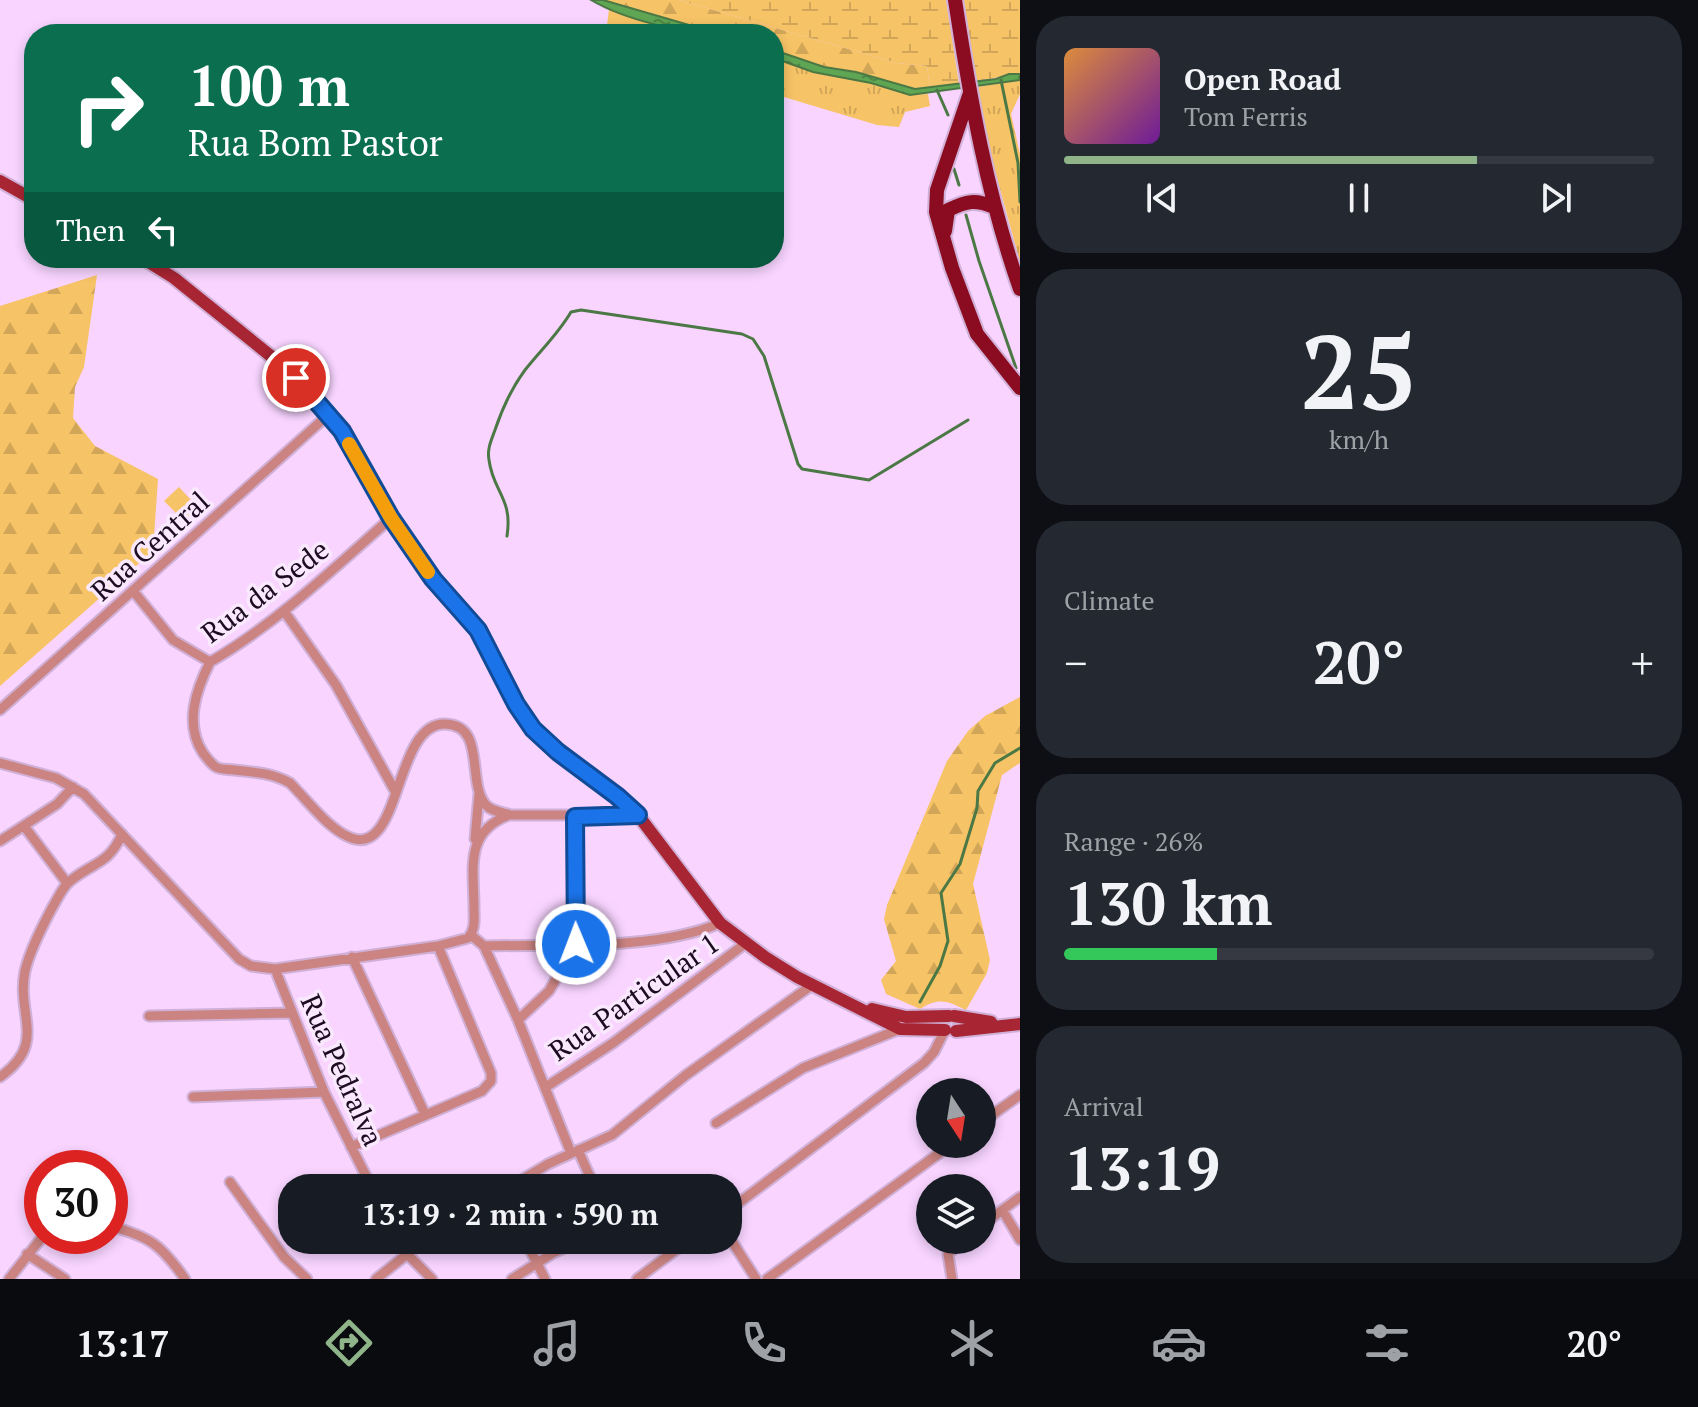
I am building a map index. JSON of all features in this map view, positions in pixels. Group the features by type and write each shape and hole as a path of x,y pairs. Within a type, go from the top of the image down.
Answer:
{"highway":[{"path":"955,0 994,207 1020,289"},
{"path":"969,87 937,190 936,212 952,268 977,334 1019,385"},
{"path":"945,243 948,210 967,200 977,200 994,207"}],"main road":[{"path":"0,181 24,194"},
{"path":"158,268 277,361 329,414 342,431 391,518 433,579 478,630 516,704 533,729 638,815 720,923 812,985 900,1029 950,1030 1020,1024"},
{"path":"845,1002 897,1016 951,1016 1001,1024"},
{"path":"950,1030 960,1024 951,1016"}],"street":[{"name":"Rua Central","path":"0,710 329,414"},
{"name":"Rua da Sede","path":"134,592 173,640 210,662 239,645 284,611 391,518"},
{"path":"284,611 336,685 395,791"},
{"path":"0,763 56,778 93,801 239,959 251,966 275,969 438,946 463,941 471,935 474,925 479,793 469,739 459,727 445,724 433,726 420,737 380,831 361,840 340,832 282,778 216,767 202,752 194,733 197,694 210,662"},
{"path":"0,841 57,804 73,787"},
{"path":"479,793 488,807 509,815 638,815"},
{"path":"475,846 488,826 509,815"},
{"path":"518,1020 549,991 576,944 575,817"},
{"path":"24,826 67,883"},
{"path":"0,1077 23,1056 27,1039 26,969 50,913 67,883 110,856 122,834"},
{"path":"484,946 651,941 700,931 720,923"},
{"path":"471,935 484,946 574,1151 587,1174"},
{"name":"Rua Particular 1","path":"546,1087 613,1043 746,943"},
{"path":"351,1147 482,1091 491,1081 491,1073 438,946"},
{"path":"352,957 425,1114"},
{"name":"Rua Pedralva","path":"275,969 324,1092 365,1174"},
{"path":"533,1174 574,1151 601,1141 633,1120 686,1075 812,985"},
{"path":"149,1016 290,1013"},
{"path":"716,1123 803,1068 900,1029"},
{"path":"742,1200 924,1063 950,1030"},
{"path":"193,1097 324,1092"},
{"path":"996,1112 1020,1095"},
{"path":"767,1279 933,1158"},
{"path":"230,1182 284,1257 307,1279"},
{"path":"996,1216 1020,1197"},
{"path":"1003,1211 1020,1240"},
{"path":"128,1232 152,1241 169,1255 185,1279"},
{"path":"9,1279 27,1254 65,1279"},
{"path":"376,1279 405,1254"},
{"path":"407,1254 432,1279"},
{"path":"532,1254 545,1279"},
{"path":"512,1279 554,1254"},
{"path":"637,1279 670,1254"},
{"path":"740,1254 756,1279"},
{"path":"949,1254 952,1279"}],"green space":[{"path":"603,0 679,0 762,24 686,24"},
{"path":"679,0 946,0 959,84 930,88 927,66 897,63 784,30 784,24 762,24"},
{"path":"964,0 1020,0 1020,74 976,81"},
{"path":"609,9 661,24 607,24"},
{"path":"784,30 897,63 927,66 930,88 915,89 856,72 824,67 784,53"},
{"path":"784,62 903,92 928,94 930,106 905,112 899,127 877,125 784,97"},
{"path":"1020,80 1020,94 1011,114 1020,154 1020,262 991,156 977,87"},
{"path":"97,275 84,367 75,387 73,418 95,446 158,479 153,551 0,686 0,306"},
{"path":"179,487 201,511 187,524 164,501"},
{"path":"1020,697 1020,763 1002,775 973,884 990,960 987,973 966,1010 943,1002 920,1009 886,994 881,980 896,961 884,919 887,905 947,761 968,731 985,716"}],"water":[{"path":"591,0 603,0 686,24 654,24"},
{"path":"784,53 824,67 856,72 915,89 996,79 1009,74 1020,74 1020,80 910,95 871,83 813,72 784,62"}],"waterway":[{"path":"1001,80 1018,163 1020,202"},
{"path":"937,90 948,115"},
{"path":"954,169 959,185"},
{"path":"966,215 1016,368"},
{"path":"507,536 507,513 491,471 490,445 515,384 571,312 581,310 742,334 753,339 764,356 802,469 869,480 968,420"},
{"path":"920,1002 940,966 948,941 941,893 960,864 977,808 978,791 995,763 1020,748"}],"slow traffic":[{"path":"349,444 391,518 428,572"}],"route":[{"path":"296,378 342,431 391,518 433,579 478,630 516,704 533,729 638,815 575,817 576,944"}]}
